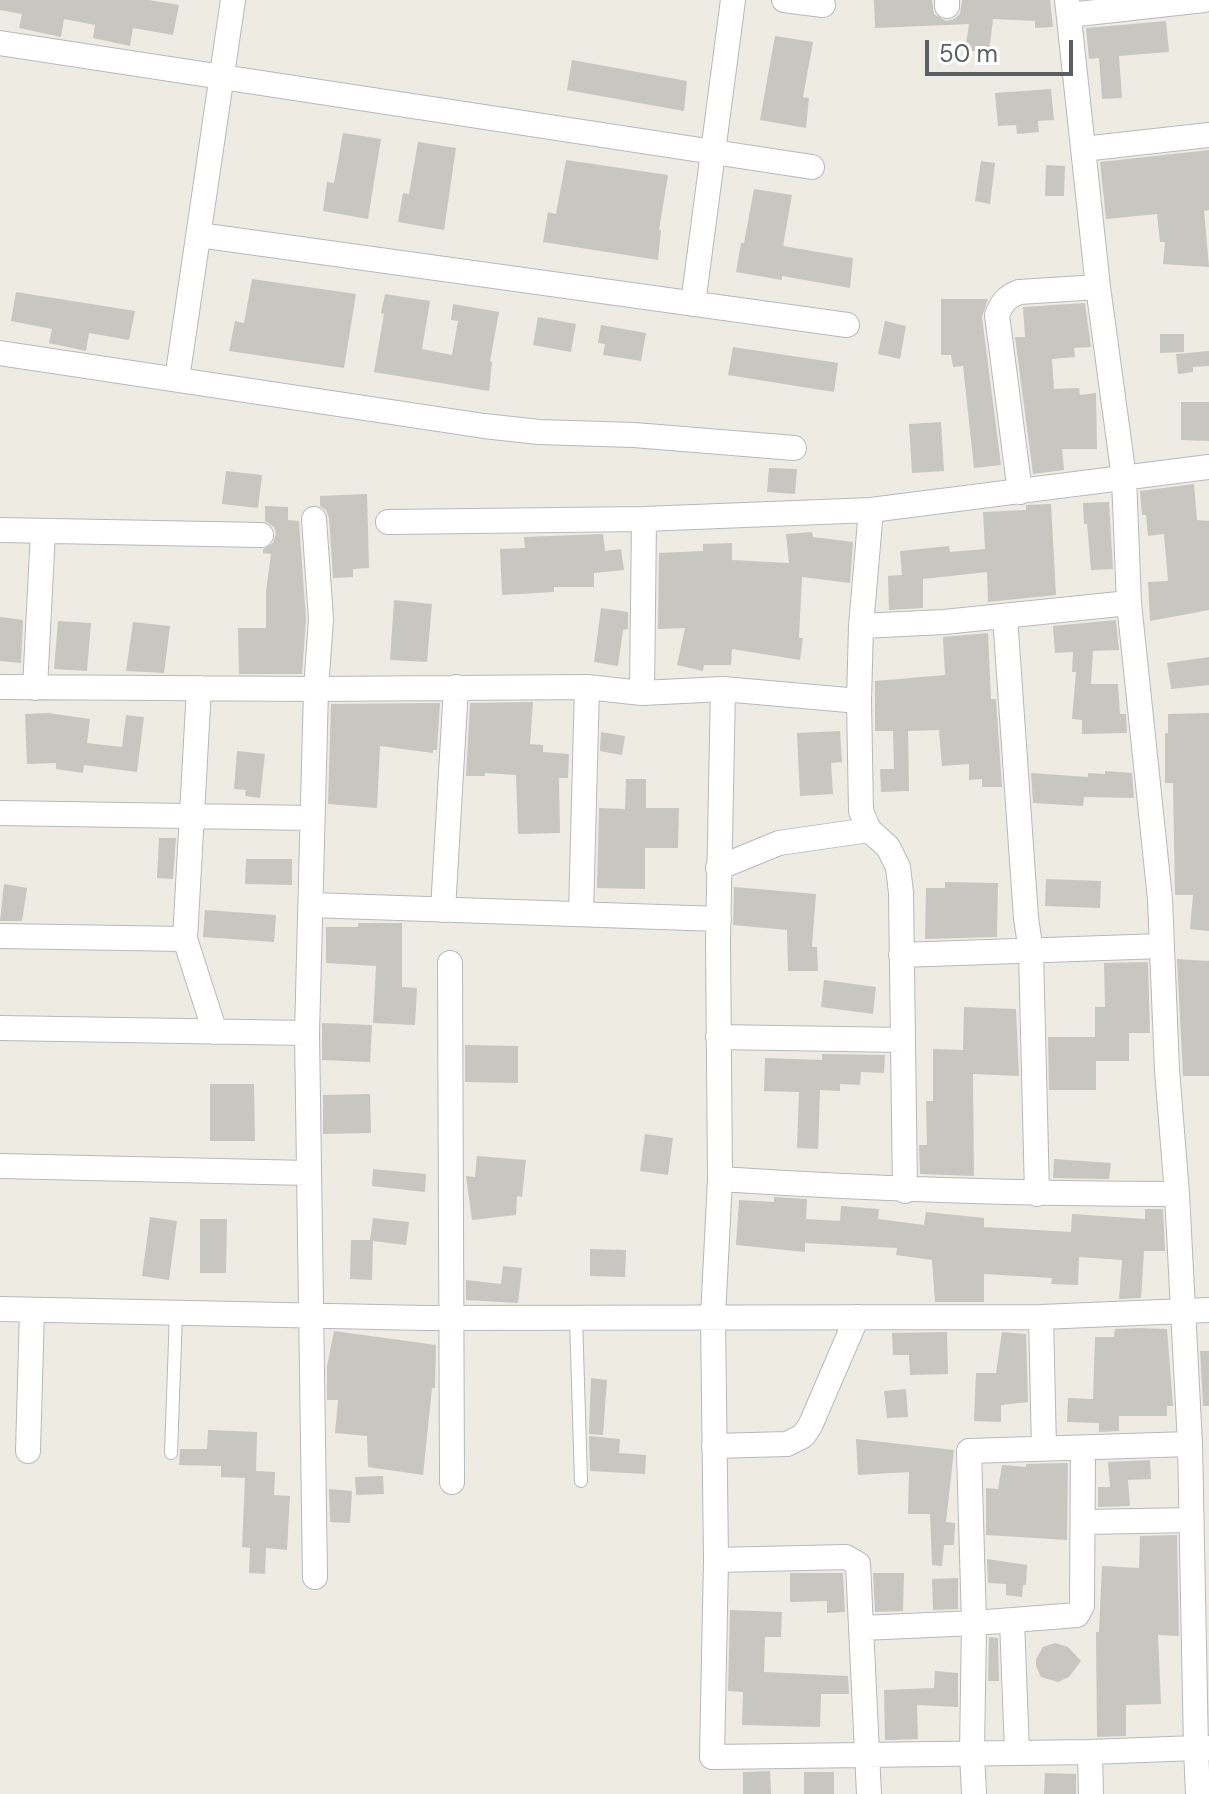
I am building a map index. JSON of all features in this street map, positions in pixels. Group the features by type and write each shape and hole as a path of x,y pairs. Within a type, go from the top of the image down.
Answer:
{"street":[{"path":"177,379 233,0"},
{"path":"693,304 733,0"},
{"path":"784,0 823,5"},
{"path":"1198,1794 1202,1748 1190,1444 1167,1070 1160,899 1129,603 1124,478 1098,287 1068,7 1206,0 1209,19"},
{"path":"0,43 812,167"},
{"path":"1083,149 1209,135"},
{"path":"199,235 847,325"},
{"path":"1020,492 997,315 1001,304 1019,292 1098,287"},
{"path":"0,353 497,428 794,448"},
{"path":"388,522 644,519 871,510 1209,467"},
{"path":"871,510 861,626 861,811 869,830 888,847 898,867 901,893 905,1191"},
{"path":"314,519 321,619 316,689 307,1033 315,1577"},
{"path":"642,693 644,519"},
{"path":"0,530 261,535"},
{"path":"35,688 43,531"},
{"path":"861,626 1129,603"},
{"path":"1005,616 1031,952 1037,1194"},
{"path":"0,687 587,687 642,693 723,689 859,701"},
{"path":"443,910 456,687"},
{"path":"581,913 587,687"},
{"path":"199,688 185,939 215,1032"},
{"path":"723,689 718,868 720,1179 713,1317 716,1560 712,1757 1202,1748"},
{"path":"0,813 312,818"},
{"path":"718,868 779,843 869,830"},
{"path":"311,905 719,919"},
{"path":"0,936 185,939"},
{"path":"901,955 1162,946"},
{"path":"450,963 452,1482"},
{"path":"0,1028 307,1033"},
{"path":"718,1037 903,1040"},
{"path":"0,1166 308,1173"},
{"path":"720,1179 905,1191 1177,1194"},
{"path":"0,1309 312,1317 576,1318 1041,1317 1209,1310"},
{"path":"28,1451 32,1310"},
{"path":"714,1446 787,1444 803,1436 857,1317"},
{"path":"1041,1317 1044,1448"},
{"path":"974,1794 974,1623 969,1451 1190,1444"},
{"path":"862,1628 1077,1615 1082,1606 1083,1449"},
{"path":"1084,1522 1191,1520"},
{"path":"716,1560 846,1557 858,1564 869,1794"},
{"path":"1012,1620 1017,1753"},
{"path":"1090,1752 1091,1794"}],"lane":[{"path":"171,1453 176,1313"},
{"path":"576,1318 581,1481"}],"building":[{"path":"0,0 149,0 179,5 173,35 133,28 130,46 93,38 95,25 64,19 61,37 19,28 22,14 0,10"},
{"path":"874,0 932,0 934,14 946,21 960,14 962,0 1050,0 1053,27 1035,28 1035,21 993,19 989,53 965,50 969,24 875,28"},
{"path":"1166,21 1169,52 1119,56 1122,98 1102,99 1099,58 1089,59 1086,28"},
{"path":"775,36 813,42 803,97 809,98 806,128 760,120"},
{"path":"572,60 687,81 684,111 567,90"},
{"path":"1051,89 1054,120 1038,121 1039,132 1017,134 1016,125 998,126 995,93"},
{"path":"343,133 381,139 368,219 323,211 327,182 334,183"},
{"path":"418,142 456,148 444,230 398,222 403,193 409,194"},
{"path":"1209,150 1209,210 1204,211 1209,267 1163,264 1165,242 1160,242 1157,214 1106,219 1100,162"},
{"path":"566,160 668,175 659,230 658,260 543,242 548,212 556,214"},
{"path":"981,161 995,163 990,204 975,201"},
{"path":"1046,165 1065,166 1064,196 1045,196"},
{"path":"754,189 792,195 783,246 853,258 850,288 782,276 782,280 736,272"},
{"path":"252,279 356,294 344,368 229,351 235,321 244,323"},
{"path":"16,292 135,311 129,340 89,333 86,351 49,343 52,329 11,321"},
{"path":"385,294 430,301 422,349 452,355 458,321 451,320 453,304 499,312 490,361 489,391 374,372"},
{"path":"941,299 988,299 982,317 1001,465 974,468 963,366 953,367 951,355 941,355"},
{"path":"1085,303 1091,347 1074,348 1075,357 1052,359 1054,389 1079,388 1080,395 1096,393 1097,449 1062,449 1064,470 1033,474 1015,337 1025,337 1023,307"},
{"path":"538,317 576,324 571,352 533,345"},
{"path":"885,321 906,326 900,359 878,354"},
{"path":"601,325 646,333 641,361 603,355 605,344 598,343"},
{"path":"1160,334 1184,334 1184,352 1160,353"},
{"path":"733,347 838,363 834,392 728,375"},
{"path":"1209,351 1209,366 1193,367 1193,372 1178,374 1176,354"},
{"path":"1181,402 1209,402 1209,441 1181,440"},
{"path":"941,422 944,471 912,473 909,424"},
{"path":"769,468 797,469 795,494 767,492"},
{"path":"226,471 262,475 258,508 222,504"},
{"path":"1194,484 1197,520 1209,521 1209,610 1150,621 1148,582 1168,581 1164,534 1148,536 1140,491"},
{"path":"367,494 369,568 353,569 353,577 333,578 329,518 320,506 320,496"},
{"path":"1109,502 1113,569 1091,570 1083,503"},
{"path":"1051,504 1056,595 988,602 987,572 923,579 923,608 889,610 888,576 902,575 900,551 949,546 950,552 985,549 983,512 1026,510 1026,505"},
{"path":"265,506 288,507 288,520 299,521 306,619 302,674 239,674 238,628 266,628 266,591 271,554 263,553 263,549 273,543 276,534 274,527 265,521"},
{"path":"812,532 813,537 853,542 850,583 802,577 799,638 803,638 800,660 732,649 731,665 704,665 703,671 677,665 685,628 658,629 659,553 703,551 703,544 732,543 732,560 789,563 786,534"},
{"path":"603,534 605,551 621,549 624,570 594,573 594,587 554,587 554,592 502,595 500,549 525,548 524,537"},
{"path":"394,600 432,604 427,662 390,660"},
{"path":"601,608 628,612 628,629 623,630 618,666 594,662"},
{"path":"0,617 23,620 21,663 0,661"},
{"path":"1116,620 1119,650 1093,651 1091,684 1118,684 1120,714 1126,714 1127,733 1082,734 1082,720 1072,719 1076,672 1072,672 1073,652 1055,653 1053,626"},
{"path":"58,621 91,623 87,671 54,669"},
{"path":"133,622 170,626 164,673 126,671"},
{"path":"988,633 991,699 996,699 1002,787 982,787 982,779 969,780 969,764 942,766 939,730 908,731 909,791 881,792 880,769 894,769 893,731 875,731 875,681 945,675 943,637"},
{"path":"1209,657 1209,685 1171,689 1167,663"},
{"path":"533,702 530,744 543,745 543,752 569,754 568,778 559,778 560,833 518,834 516,775 485,773 485,776 466,776 470,703"},
{"path":"440,703 437,750 433,753 380,746 377,808 328,804 331,704"},
{"path":"48,713 90,719 87,743 122,747 126,715 144,717 137,772 84,765 83,773 56,769 56,763 27,764 25,714"},
{"path":"1209,713 1209,931 1190,929 1193,895 1175,895 1173,783 1165,783 1165,733 1168,733 1168,714"},
{"path":"840,731 842,762 831,763 833,794 800,796 797,733"},
{"path":"601,732 625,736 622,755 600,751"},
{"path":"237,751 265,754 260,798 245,796 246,790 234,789"},
{"path":"1105,771 1132,773 1134,798 1084,797 1083,806 1033,803 1031,773 1088,777 1088,773 1105,774"},
{"path":"626,779 646,779 646,808 679,808 678,848 645,848 645,889 597,888 599,808 625,809"},
{"path":"159,838 176,838 173,879 157,878"},
{"path":"246,859 292,859 292,885 245,884"},
{"path":"1046,879 1101,881 1100,908 1045,906"},
{"path":"945,882 998,883 997,937 925,939 926,888 945,888"},
{"path":"4,884 27,888 22,921 0,921"},
{"path":"734,887 816,894 812,947 817,947 818,971 788,971 787,930 733,925"},
{"path":"205,910 276,915 274,942 203,937"},
{"path":"358,923 402,923 402,987 417,988 415,1025 373,1023 376,966 326,963 326,927 358,927"},
{"path":"1177,959 1209,961 1209,1076 1183,1076"},
{"path":"1148,962 1150,1033 1129,1033 1129,1061 1096,1061 1096,1090 1049,1090 1048,1037 1095,1037 1095,1007 1105,1007 1104,963"},
{"path":"824,980 876,987 873,1014 821,1007"},
{"path":"964,1007 1016,1009 1019,1076 973,1074 974,1176 920,1174 919,1145 927,1145 926,1101 933,1101 933,1049 963,1050"},
{"path":"322,1023 372,1025 370,1062 322,1060"},
{"path":"465,1045 518,1046 518,1083 465,1082"},
{"path":"822,1054 885,1055 884,1073 861,1072 860,1085 840,1084 840,1091 820,1090 818,1149 797,1148 799,1092 764,1091 765,1058 822,1060"},
{"path":"210,1084 254,1084 255,1141 210,1141"},
{"path":"370,1094 371,1133 323,1134 323,1095"},
{"path":"645,1134 673,1138 668,1175 640,1171"},
{"path":"477,1156 526,1160 522,1197 517,1196 516,1215 472,1220 466,1176 475,1177"},
{"path":"1054,1159 1111,1163 1109,1179 1053,1178"},
{"path":"373,1169 426,1174 425,1192 372,1186"},
{"path":"774,1197 807,1199 806,1219 840,1221 841,1206 879,1209 878,1219 924,1225 926,1212 984,1218 984,1227 1071,1232 1072,1214 1145,1219 1145,1209 1163,1209 1165,1251 1144,1251 1141,1298 1119,1299 1122,1260 1079,1257 1078,1285 1051,1284 1052,1278 984,1274 984,1302 935,1302 932,1260 896,1255 897,1248 805,1243 805,1252 736,1245 739,1200 774,1202"},
{"path":"150,1217 177,1221 169,1280 142,1276"},
{"path":"373,1218 409,1222 406,1245 373,1241 372,1280 350,1279 351,1240 370,1240"},
{"path":"200,1219 227,1219 226,1273 200,1273"},
{"path":"590,1249 626,1250 625,1277 590,1276"},
{"path":"503,1266 522,1268 518,1303 466,1300 466,1280 501,1284"},
{"path":"1115,1329 1167,1329 1173,1406 1167,1406 1167,1416 1119,1416 1119,1431 1099,1432 1099,1423 1067,1422 1068,1398 1093,1399 1095,1337 1114,1337"},
{"path":"334,1331 436,1345 435,1388 432,1388 423,1475 368,1467 367,1436 335,1433 338,1400 327,1400 327,1366"},
{"path":"947,1332 948,1374 910,1375 909,1355 893,1355 892,1333"},
{"path":"1002,1332 1026,1334 1028,1402 1001,1405 1001,1422 974,1421 976,1373 996,1373"},
{"path":"1200,1351 1209,1351 1209,1406 1203,1406"},
{"path":"591,1378 607,1380 603,1435 589,1434"},
{"path":"906,1389 908,1417 887,1418 884,1391"},
{"path":"208,1430 257,1432 256,1471 275,1472 274,1495 290,1496 287,1550 266,1548 265,1574 249,1573 250,1548 242,1547 245,1478 221,1477 221,1466 179,1465 180,1449 207,1449"},
{"path":"589,1436 620,1439 619,1453 646,1455 645,1474 590,1471"},
{"path":"856,1439 954,1450 946,1522 955,1523 954,1545 944,1545 942,1566 932,1565 930,1514 908,1514 909,1472 858,1475"},
{"path":"1150,1460 1151,1479 1128,1480 1130,1506 1098,1507 1098,1487 1110,1487 1108,1462"},
{"path":"1068,1463 1067,1540 986,1535 986,1488 998,1489 1002,1465 1026,1467 1026,1464"},
{"path":"383,1476 384,1494 356,1495 355,1477"},
{"path":"329,1489 352,1491 350,1523 330,1522"},
{"path":"1177,1535 1179,1636 1158,1635 1161,1704 1126,1705 1126,1736 1097,1737 1096,1632 1099,1632 1102,1566 1139,1568 1140,1536"},
{"path":"987,1559 1027,1565 1022,1597 1006,1595 1006,1584 988,1583"},
{"path":"790,1573 843,1573 845,1612 827,1613 827,1601 790,1602"},
{"path":"873,1573 904,1573 903,1611 875,1612"},
{"path":"958,1578 958,1609 933,1610 932,1579"},
{"path":"730,1610 782,1612 781,1637 765,1637 764,1672 848,1676 849,1694 821,1694 820,1727 742,1725 743,1692 728,1691"},
{"path":"989,1637 998,1638 999,1681 988,1681"},
{"path":"1055,1643 1068,1647 1081,1661 1069,1677 1058,1682 1041,1677 1036,1666 1036,1659 1043,1647"},
{"path":"935,1671 958,1673 958,1707 917,1705 918,1739 885,1740 884,1690 934,1688"},
{"path":"770,1771 771,1794 743,1794 743,1772"},
{"path":"804,1772 834,1772 834,1794 804,1794"},
{"path":"1045,1773 1076,1774 1076,1794 1044,1794"}]}
